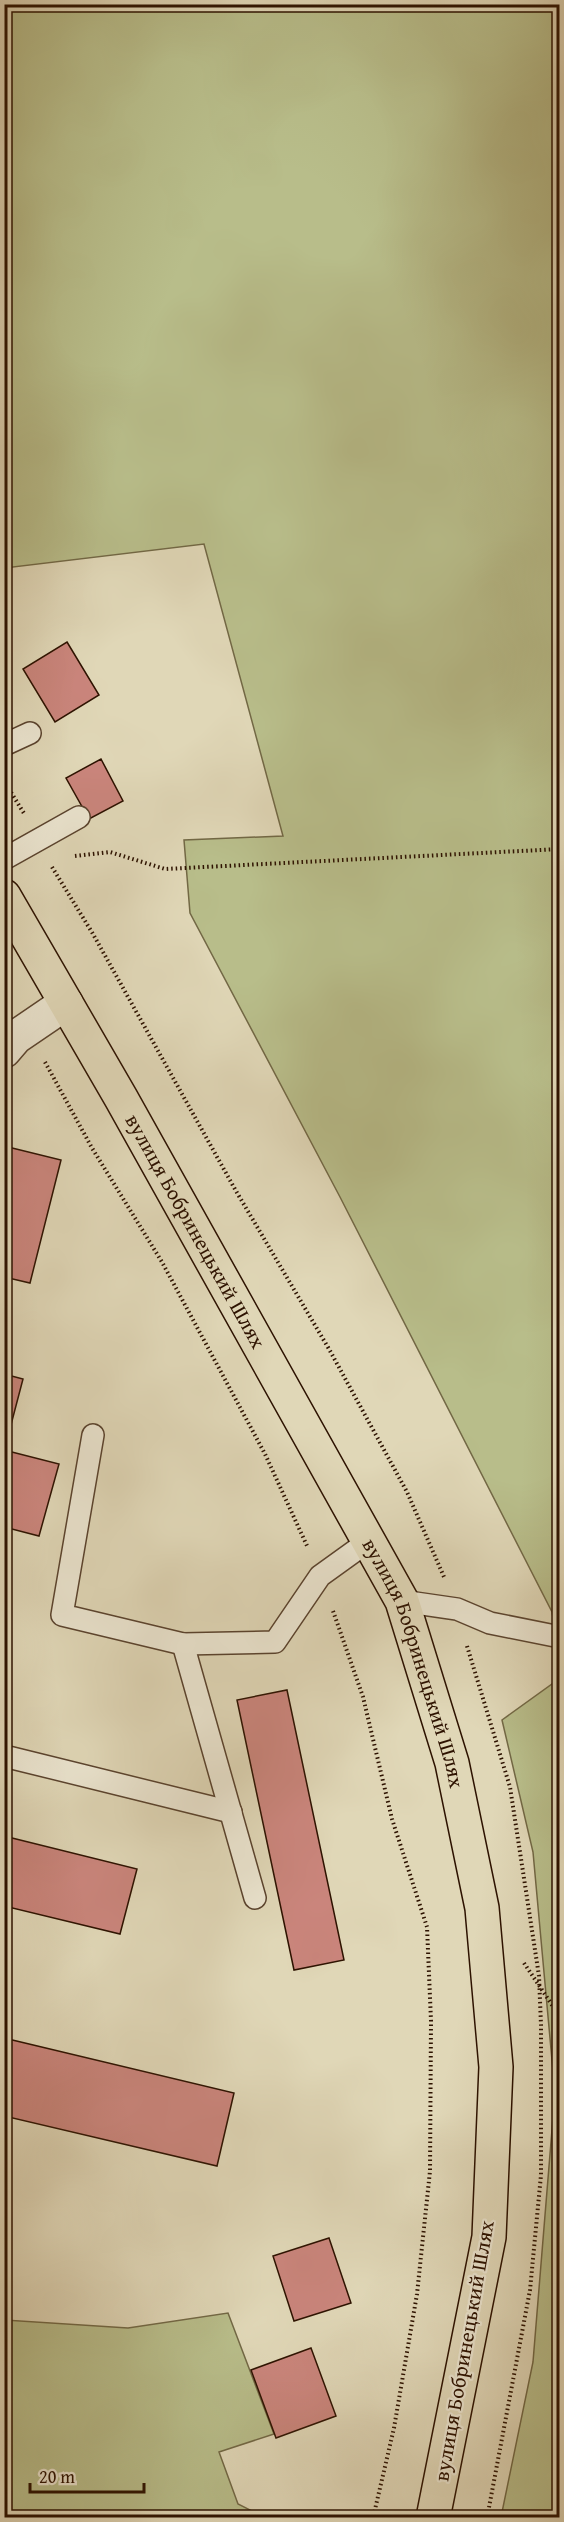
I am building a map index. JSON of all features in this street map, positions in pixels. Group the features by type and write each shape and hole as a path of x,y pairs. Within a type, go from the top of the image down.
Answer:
{"main road":[{"name":"вулиця Бобринецький Шлях","path":"4,896 402,1600 452,1763 482,1908 496,2067 489,2237 433,2517"}],"street":[{"path":"16,1040 66,1003"}],"lane":[{"path":"4,745 30,733"},
{"path":"4,859 79,817"},
{"path":"93,1435 62,1615 183,1644 275,1642 320,1576 370,1540"},
{"path":"402,1600 457,1609 490,1623 560,1637"},
{"path":"183,1644 255,1898"},
{"path":"4,1756 231,1812"}],"path":[{"path":"4,781 329,1349 407,1492 457,1609"},
{"path":"48,860 110,852 165,869 560,849"},
{"path":"16,1040 92,1148 162,1262 265,1454 320,1576 363,1697 392,1819 427,1927 431,2021 430,2171 417,2294 394,2428 373,2517"}],"green space":[{"path":"4,5 559,5 559,1654 552,1612 340,1197 190,913 184,840 283,836 204,544 5,568"},
{"path":"559,1679 559,2517 501,2517 533,2362 555,2093 533,1852 502,1720"},
{"path":"228,2313 274,2434 219,2452 238,2504 264,2517 5,2517 5,2320 128,2328"}],"building":[{"path":"67,642 99,695 55,722 23,669"},
{"path":"101,759 123,801 89,819 66,778"},
{"path":"4,1146 61,1160 30,1283 4,1277"},
{"path":"4,1374 23,1379 7,1440 4,1439"},
{"path":"4,1450 59,1464 39,1536 4,1527"},
{"path":"287,1690 344,1960 294,1970 237,1700"},
{"path":"4,1836 137,1869 120,1934 4,1906"},
{"path":"4,2038 234,2093 217,2166 4,2116"},
{"path":"329,2238 351,2303 294,2321 273,2256"},
{"path":"311,2348 336,2416 276,2438 251,2370"}]}
